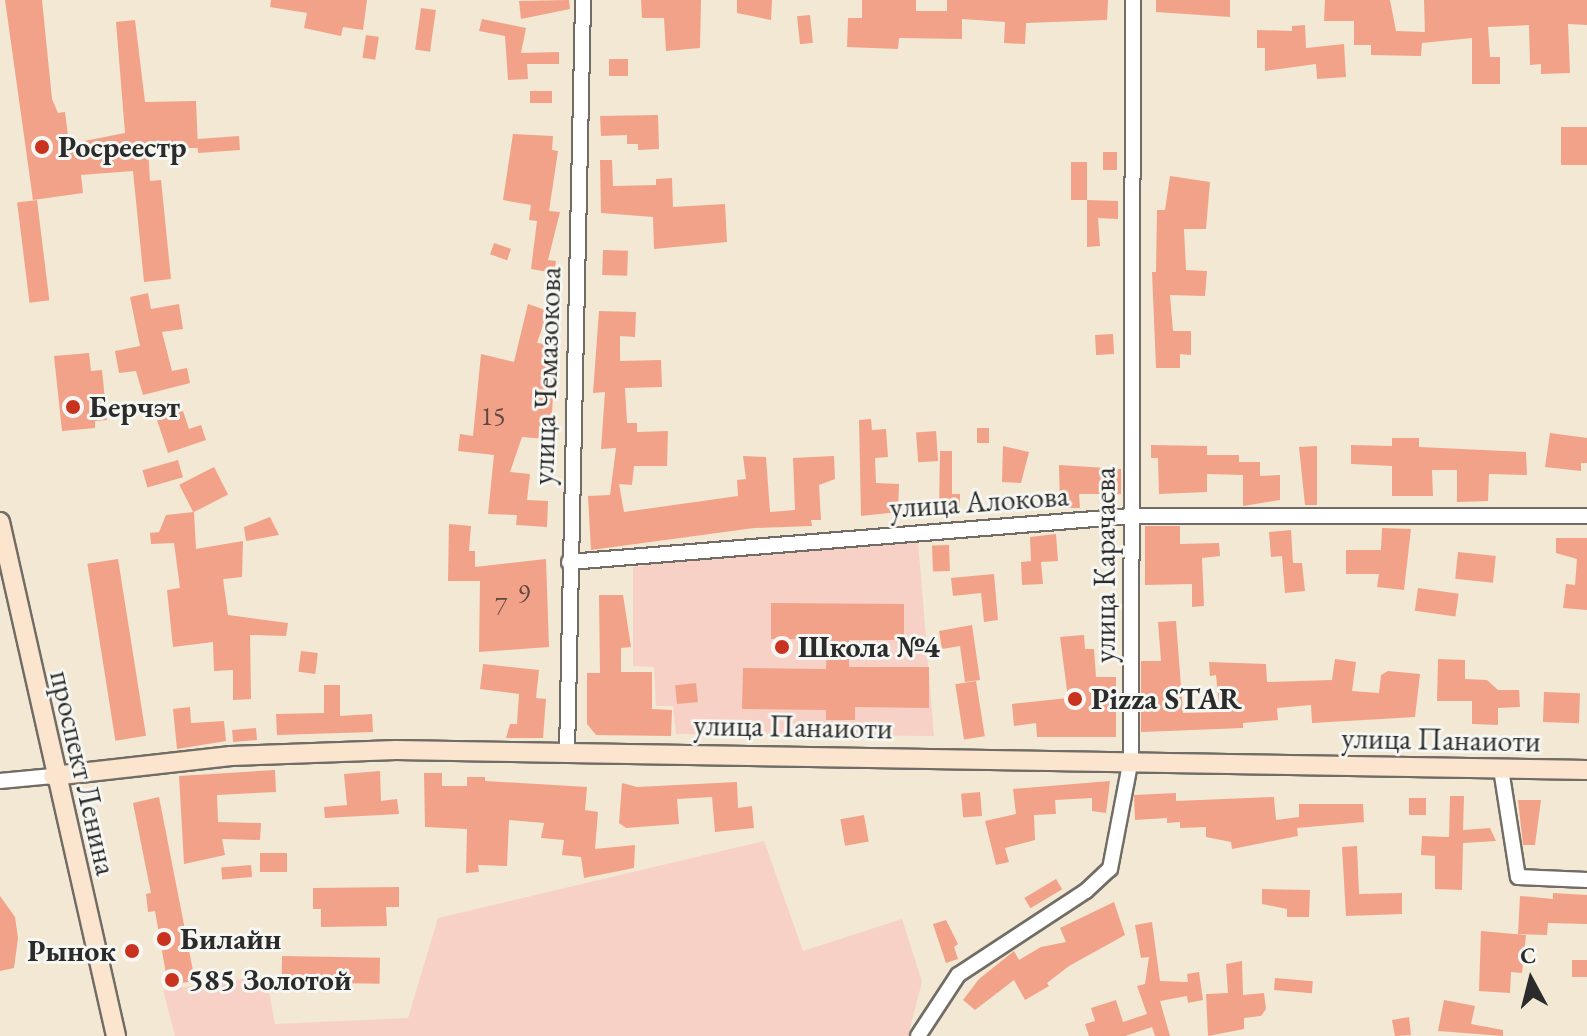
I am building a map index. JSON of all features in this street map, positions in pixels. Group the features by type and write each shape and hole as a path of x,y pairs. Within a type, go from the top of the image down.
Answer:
{"street":[{"name":"улица Чемазокова","path":"567,753 583,0"},
{"name":"улица Карачаева","path":"918,1036 958,975 1086,891 1110,869 1131,759 1133,0"},
{"name":"улица Алокова","path":"569,562 1131,516 1587,516"},
{"name":"проспект Ленина","path":"0,522 53,776 116,1036"},
{"name":"улица Панаиоти","path":"0,781 231,756 396,750 1131,759 1587,770"},
{"path":"1501,769 1518,877 1587,880"}],"shaded area":[{"name":"Школа №4","path":"918,541 934,736 676,734 673,706 656,706 654,667 633,666 633,567 743,551"},
{"path":"764,841 803,951 902,919 922,982 908,1036 175,1036 163,990 266,976 275,1024 408,1018 438,918"}],"building":[{"path":"5,0 42,0 52,99 58,113 65,112 69,144 125,133 116,22 135,20 145,102 196,101 198,148 148,148 150,181 161,180 171,279 144,282 133,171 81,175 83,193 33,200"},
{"path":"271,0 367,0 363,30 343,27 341,36 304,28 307,13 270,7"},
{"path":"569,0 570,9 521,19 519,1"},
{"path":"641,0 701,0 700,48 666,51 664,18 642,18"},
{"path":"737,0 772,0 771,20 737,13"},
{"path":"862,0 916,0 916,11 947,11 947,0 1108,0 1107,20 1026,23 1025,44 1004,43 1005,22 962,19 962,39 899,38 898,49 847,47 848,18 862,18"},
{"path":"1156,0 1230,0 1230,17 1156,12"},
{"path":"1325,0 1390,0 1396,31 1425,32 1424,0 1587,0 1587,25 1568,24 1570,73 1541,74 1541,64 1530,65 1529,25 1488,27 1490,57 1500,57 1500,84 1472,84 1472,38 1422,43 1421,56 1371,55 1371,45 1354,45 1354,21 1324,21"},
{"path":"421,8 436,10 430,52 415,50"},
{"path":"810,15 813,43 800,44 797,16"},
{"path":"482,19 526,28 521,53 559,52 559,64 527,64 528,79 508,80 505,36 479,31"},
{"path":"1305,25 1306,48 1344,44 1346,77 1317,79 1316,64 1265,71 1265,48 1257,48 1257,30 1292,31 1292,26"},
{"path":"366,35 379,37 375,60 362,58"},
{"path":"609,59 628,59 628,76 609,76"},
{"path":"530,91 552,91 552,103 530,103"},
{"path":"658,115 659,149 638,150 638,144 627,144 627,135 601,136 600,116"},
{"path":"1561,127 1587,127 1587,165 1561,165"},
{"path":"513,134 553,136 552,150 558,151 549,211 560,212 548,260 556,261 554,273 531,269 537,221 529,220 531,205 503,200"},
{"path":"239,136 240,150 198,153 197,139"},
{"path":"1103,152 1117,152 1117,170 1103,170"},
{"path":"600,160 612,160 613,186 656,185 656,179 672,178 673,207 725,204 727,242 654,249 653,217 601,213"},
{"path":"1071,162 1087,162 1087,200 1071,200"},
{"path":"1170,176 1210,182 1206,229 1184,229 1186,270 1207,271 1205,296 1170,295 1173,331 1191,331 1191,355 1180,354 1180,368 1156,368 1152,272 1156,272 1157,210 1165,210"},
{"path":"37,200 49,300 29,303 17,202"},
{"path":"1087,200 1118,201 1118,219 1098,218 1100,246 1087,247"},
{"path":"494,243 511,249 507,260 490,254"},
{"path":"603,250 628,251 627,276 602,275"},
{"path":"148,293 151,309 179,304 183,329 162,332 172,371 187,368 190,383 143,395 136,371 119,373 115,351 140,346 130,297"},
{"path":"528,304 548,311 537,343 553,345 548,378 554,378 552,413 546,439 522,437 510,472 530,474 527,500 548,501 547,527 516,525 517,515 488,514 494,455 458,451 460,434 473,436 481,354 514,362"},
{"path":"599,311 636,312 635,337 620,336 620,361 661,360 662,387 625,388 627,423 637,423 637,432 668,431 667,466 634,466 632,485 619,484 624,512 738,496 737,480 746,479 743,456 766,457 770,512 795,510 793,458 834,456 835,479 819,485 821,520 811,520 812,526 754,528 591,550 588,496 610,495 616,448 601,449 605,392 593,393"},
{"path":"1113,334 1114,354 1096,355 1095,335"},
{"path":"89,353 91,371 102,370 107,420 95,421 95,428 62,431 54,356"},
{"path":"183,411 189,429 201,425 206,440 168,453 157,420"},
{"path":"871,419 872,430 886,429 888,457 875,458 876,483 899,484 898,512 861,516 859,420"},
{"path":"977,428 989,428 989,443 977,443"},
{"path":"936,431 938,461 918,462 916,432"},
{"path":"1550,433 1587,438 1587,463 1581,463 1581,471 1545,467"},
{"path":"1392,438 1419,438 1419,447 1526,452 1527,475 1489,474 1488,501 1457,502 1457,470 1432,470 1433,496 1392,496 1392,466 1351,464 1351,445 1392,446"},
{"path":"1151,445 1207,446 1207,455 1239,455 1239,462 1260,462 1260,476 1280,475 1280,500 1243,506 1243,475 1207,474 1207,492 1159,494 1158,458 1151,458"},
{"path":"1003,446 1029,452 1021,483 1002,482"},
{"path":"1317,446 1317,505 1305,505 1299,447"},
{"path":"940,451 952,451 952,494 960,494 960,514 939,514"},
{"path":"178,460 183,477 147,488 142,470"},
{"path":"1059,465 1121,469 1121,494 1079,494 1080,508 1060,508"},
{"path":"214,467 228,495 193,512 179,485"},
{"path":"194,512 196,549 243,541 242,577 223,579 228,615 288,623 286,636 250,635 251,699 233,700 233,670 214,671 213,642 173,647 167,590 180,588 174,543 151,544 150,533 159,532 166,515"},
{"path":"270,517 279,535 246,541 244,527"},
{"path":"449,524 471,526 469,551 475,551 475,567 546,559 549,647 479,652 480,581 448,581"},
{"path":"1145,526 1180,526 1180,544 1219,543 1220,556 1202,558 1204,606 1192,607 1192,584 1145,585"},
{"path":"1382,528 1411,529 1404,590 1377,587 1379,574 1346,574 1346,550 1381,550"},
{"path":"1291,530 1293,563 1302,563 1305,591 1285,593 1282,556 1271,557 1269,532"},
{"path":"1056,534 1058,561 1041,562 1043,584 1022,585 1021,562 1031,561 1030,537"},
{"path":"1556,538 1587,538 1587,610 1563,608 1566,584 1575,585 1577,559 1556,553"},
{"path":"949,545 950,571 933,572 932,546"},
{"path":"1458,552 1496,556 1493,583 1455,579"},
{"path":"118,559 146,736 115,741 87,564"},
{"path":"994,574 998,620 984,622 981,593 953,596 951,578"},
{"path":"1418,588 1459,594 1455,616 1415,611"},
{"path":"599,595 623,595 631,647 621,648 621,672 652,672 652,709 672,710 671,736 596,735 587,724 587,673 600,673"},
{"path":"771,603 904,604 904,640 849,640 849,667 929,667 929,708 855,707 855,720 826,720 826,710 742,709 743,668 826,669 827,639 771,639"},
{"path":"1176,621 1183,713 1220,712 1216,675 1210,676 1209,662 1266,664 1267,682 1332,680 1335,659 1356,662 1352,691 1379,693 1381,675 1388,671 1420,674 1415,717 1312,723 1311,705 1277,708 1278,720 1243,723 1243,728 1141,732 1141,661 1161,661 1158,622"},
{"path":"972,625 980,680 965,682 960,646 942,649 939,631"},
{"path":"1084,635 1085,649 1094,649 1096,677 1116,677 1116,737 1037,737 1036,723 1014,726 1012,704 1068,698 1060,637"},
{"path":"301,651 318,653 315,674 298,672"},
{"path":"1438,659 1465,660 1465,679 1487,680 1498,690 1519,690 1520,707 1498,708 1498,725 1472,724 1472,701 1437,701"},
{"path":"483,664 539,670 536,698 546,699 543,738 506,738 510,724 517,724 519,694 480,689"},
{"path":"976,681 985,736 964,740 955,684"},
{"path":"696,683 698,702 677,704 675,685"},
{"path":"324,685 340,685 340,716 372,714 373,732 277,735 276,714 324,713"},
{"path":"1544,692 1580,693 1579,723 1543,722"},
{"path":"190,707 191,723 224,721 226,741 177,749 173,709"},
{"path":"256,728 257,740 233,742 232,730"},
{"path":"275,770 276,792 217,795 218,822 261,823 260,840 222,839 225,855 184,864 179,776"},
{"path":"380,771 381,801 397,799 399,814 325,818 324,807 347,805 344,774"},
{"path":"424,773 442,773 442,786 467,786 467,777 485,777 485,781 587,787 585,810 598,812 595,849 635,845 634,868 584,878 581,857 562,855 564,840 541,838 544,823 509,820 507,866 478,865 479,872 466,873 467,829 425,827"},
{"path":"1110,781 1106,813 1092,811 1092,798 1055,800 1056,814 1034,815 1035,840 1005,848 1009,862 996,865 985,821 1016,814 1013,789"},
{"path":"737,782 738,808 752,806 754,828 715,832 712,797 677,799 679,824 626,828 619,823 622,783 637,787"},
{"path":"980,792 982,816 963,818 961,794"},
{"path":"1176,793 1176,801 1274,797 1276,820 1299,817 1299,804 1363,804 1364,822 1297,828 1298,836 1232,849 1231,842 1206,837 1206,827 1180,828 1180,822 1167,823 1167,818 1135,820 1134,795"},
{"path":"1450,796 1464,796 1463,830 1490,828 1496,841 1463,843 1462,890 1435,889 1435,856 1421,855 1422,836 1449,837"},
{"path":"159,797 195,981 168,985 155,911 148,912 146,894 151,893 133,803"},
{"path":"1409,798 1426,798 1426,815 1409,815"},
{"path":"1518,800 1541,800 1535,845 1523,845"},
{"path":"864,815 869,842 845,846 840,819"},
{"path":"1357,846 1359,894 1402,893 1402,914 1346,916 1342,847"},
{"path":"260,853 287,853 287,872 260,872"},
{"path":"251,865 252,877 222,880 221,868"},
{"path":"1056,879 1062,889 1030,908 1024,898"},
{"path":"399,887 399,907 386,907 387,926 321,927 321,909 313,909 313,888"},
{"path":"1262,889 1310,890 1309,917 1287,917 1287,909 1262,904"},
{"path":"1553,893 1587,895 1587,924 1548,923 1547,935 1518,934 1520,896 1553,899"},
{"path":"0,896 15,917 18,938 14,968 0,971"},
{"path":"1114,902 1125,935 1069,966 1047,983 1049,986 1025,1000 1014,980 975,1010 963,1000 979,979 1014,951 1019,960 1041,947 1066,942 1060,928"},
{"path":"946,920 958,944 954,947 958,959 946,963 933,924"},
{"path":"1152,922 1160,981 1188,982 1187,974 1199,972 1203,1000 1188,1003 1187,996 1160,1001 1170,1036 1155,1036 1152,1027 1125,1036 1089,1036 1085,1024 1095,1021 1091,1008 1116,1000 1123,1022 1147,1014 1137,986 1145,984 1149,957 1141,958 1135,925"},
{"path":"1481,931 1526,935 1522,973 1511,972 1510,993 1479,991"},
{"path":"282,956 380,958 380,984 282,982"},
{"path":"1572,960 1587,960 1587,977 1572,977"},
{"path":"1242,961 1243,995 1264,993 1266,1009 1261,1016 1244,1018 1244,1029 1208,1036 1206,994 1228,993 1226,964"},
{"path":"1275,978 1313,981 1312,993 1274,990"},
{"path":"1444,1000 1475,1006 1471,1024 1503,1030 1503,1036 1438,1031"},
{"path":"1409,1017 1411,1035 1395,1036 1392,1020"}],"place":[{"name":"Росреестр","path":"42,147"},
{"name":"Берчэт","path":"73,407"},
{"name":"Школа №4","path":"782,647"},
{"name":"Pizza STAR","path":"1075,699"},
{"name":"Билайн","path":"164,939"},
{"name":"Рынок","path":"132,951"},
{"name":"585 Золотой","path":"172,980"}]}
